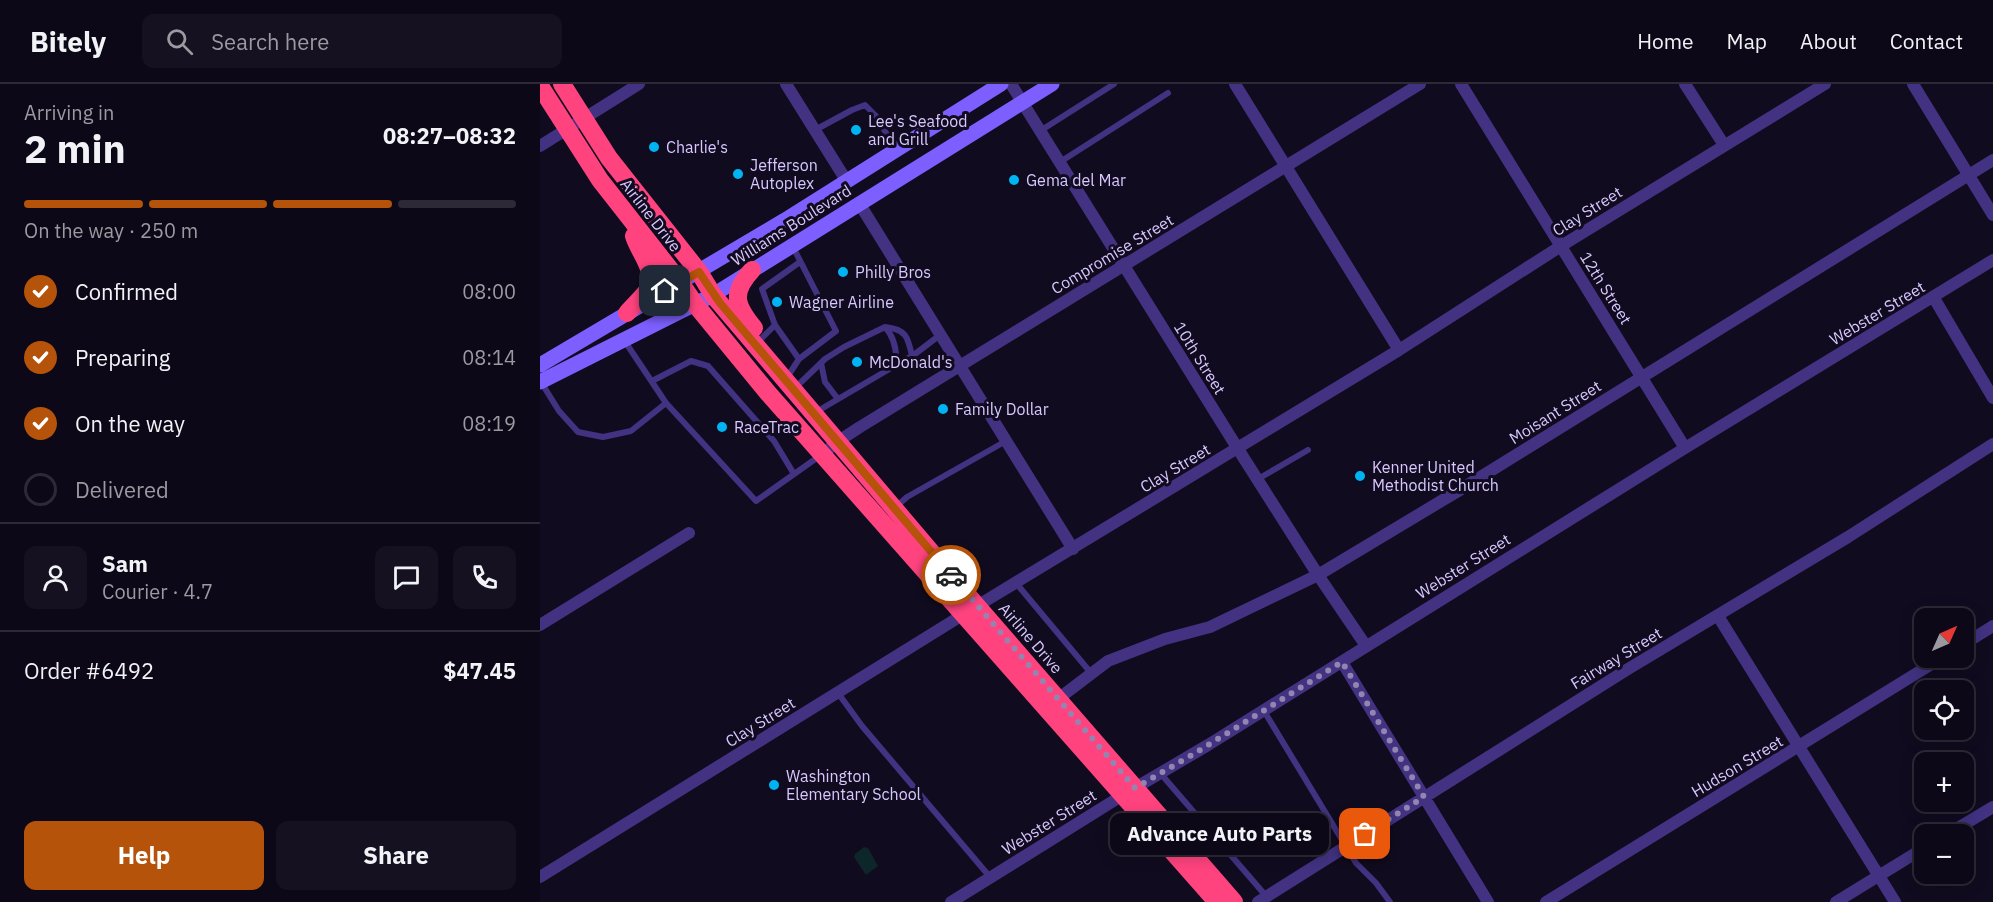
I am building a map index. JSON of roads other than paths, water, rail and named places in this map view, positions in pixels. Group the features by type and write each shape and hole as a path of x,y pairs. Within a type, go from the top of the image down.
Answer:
{"highway":[{"name":"Airline Drive","path":"562,84 609,158 699,272 713,295 894,508 971,610 1129,792 1234,902"},
{"name":"Airline Drive","path":"540,86 600,180 695,304 768,393 823,454 1058,699 1217,902"},
{"path":"627,313 645,294 651,281 650,271 636,243 628,217"},
{"path":"752,270 738,288 743,314 778,357 789,385"}],"main road":[{"name":"Williams Boulevard","path":"540,365 785,220 1001,84"},
{"name":"Williams Boulevard","path":"540,382 713,295 1052,84"}],"street":[{"path":"540,146 639,84"},
{"path":"786,84 846,180"},
{"name":"10th Street","path":"1011,84 1257,480 1366,646"},
{"path":"1235,84 1399,350"},
{"name":"Compromise Street","path":"823,454 837,442 959,366 1420,84"},
{"name":"12th Street","path":"1461,84 1685,448"},
{"path":"1685,84 1724,145"},
{"name":"Clay Street","path":"540,877 971,610 1399,350 1561,246 1825,84"},
{"path":"1913,84 1993,215"},
{"name":"Moisant Street","path":"1058,699 1108,661 1165,639 1210,627 1318,575 1993,160"},
{"path":"859,203 1072,549"},
{"name":"Webster Street","path":"951,902 1993,260"},
{"path":"1934,298 1993,398"},
{"name":"Fairway Street","path":"1262,899 1628,669 1848,537 1993,444"},
{"path":"540,625 689,533"},
{"path":"1718,615 1895,902"},
{"path":"1974,638 1993,626"},
{"path":"1342,662 1488,902"},
{"name":"Hudson Street","path":"1546,902 1925,668"},
{"path":"1965,824 1993,807"},
{"path":"1836,902 1914,854"}],"lane":[{"path":"1040,132 1114,84"},
{"path":"1059,162 1168,93"},
{"path":"815,130 865,105 877,117 896,150"},
{"path":"789,385 799,359 836,331 792,246"},
{"path":"769,260 779,277"},
{"path":"799,359 776,325 762,289 800,262"},
{"path":"762,338 776,325"},
{"path":"789,385 844,347 885,327 901,330 906,336 912,356"},
{"path":"885,327 894,342 897,354 896,365"},
{"path":"813,414 912,356 940,335"},
{"path":"624,339 666,403 756,501 823,454"},
{"path":"652,381 691,361 708,366 774,441 794,474"},
{"path":"821,363 825,382 838,399"},
{"path":"540,382 558,411 578,432 603,437 631,431 666,403"},
{"path":"894,508 907,497 1006,441"},
{"path":"1257,480 1308,450"},
{"path":"1016,583 1091,674"},
{"path":"838,693 862,726 990,878"},
{"path":"1264,710 1345,847 1390,902"},
{"path":"1161,774 1262,899"}],"place":[{"name":"Lee's Seafood and Grill","path":"856,130"},
{"name":"Charlie's","path":"654,147"},
{"name":"Jefferson Autoplex","path":"738,174"},
{"name":"Gema del Mar","path":"1014,180"},
{"name":"Philly Bros","path":"843,272"},
{"name":"Wagner Airline","path":"777,302"},
{"name":"McDonald's","path":"857,362"},
{"name":"Family Dollar","path":"943,409"},
{"name":"RaceTrac","path":"722,427"},
{"name":"Kenner United Methodist Church","path":"1360,476"},
{"name":"Washington Elementary School","path":"774,785"},
{"name":"Advance Auto Parts","path":"1365,834"}]}
